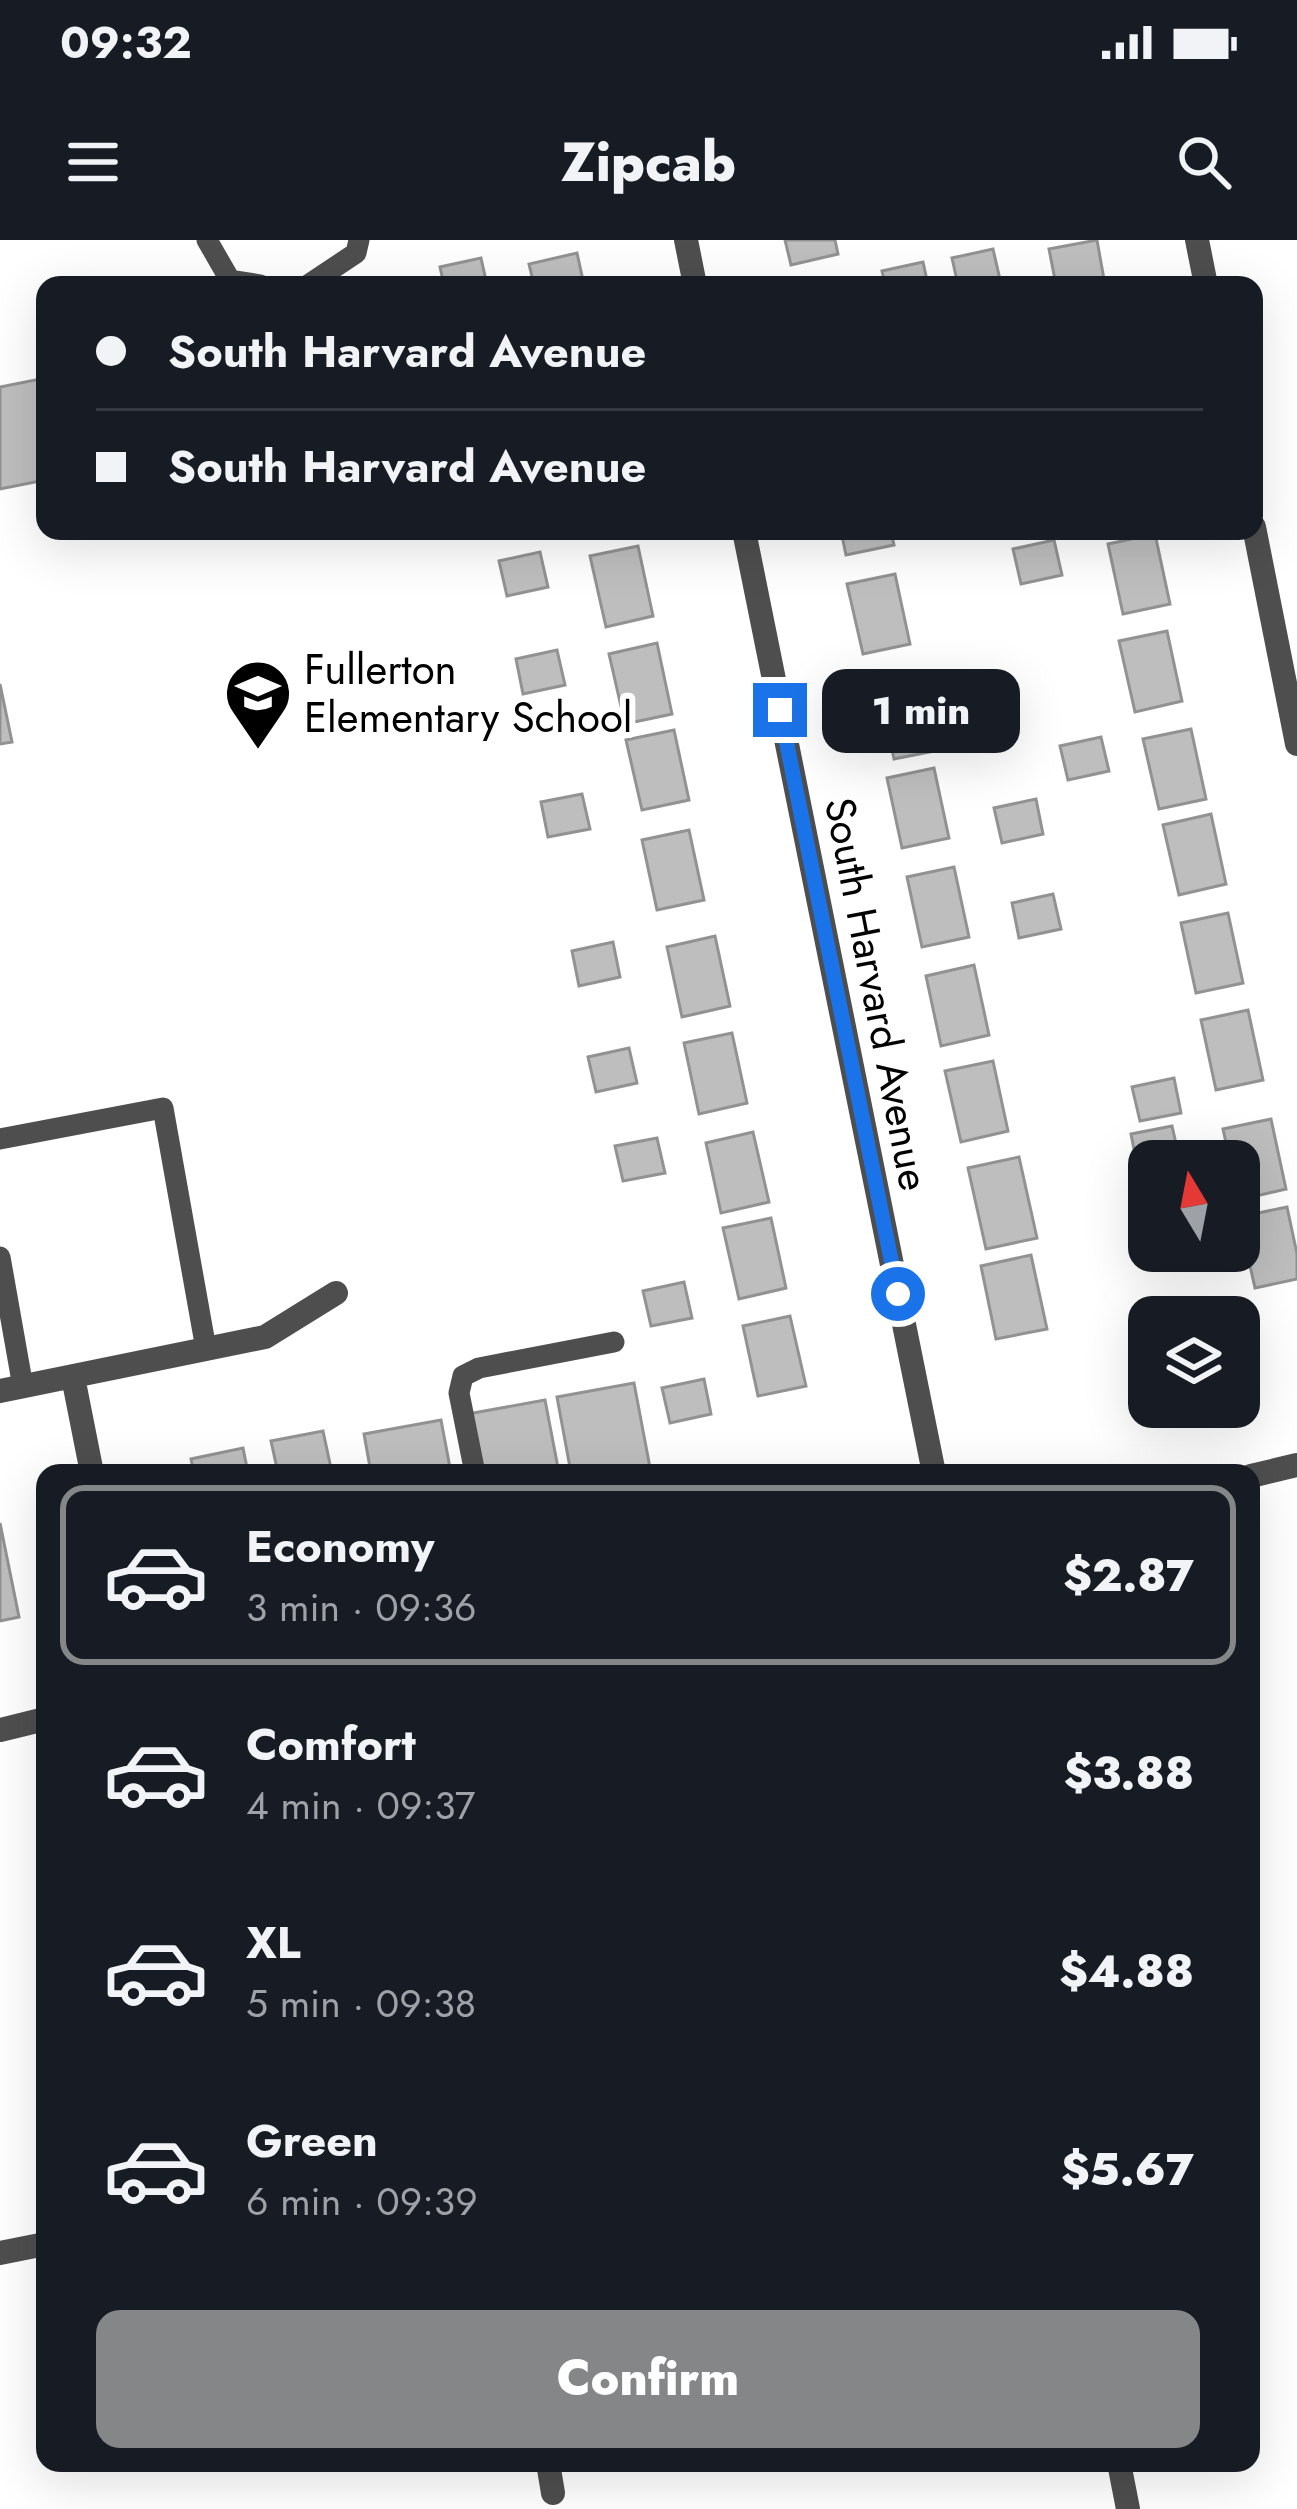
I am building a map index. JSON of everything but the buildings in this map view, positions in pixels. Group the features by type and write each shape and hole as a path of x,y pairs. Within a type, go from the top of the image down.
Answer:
{"street":[{"path":"686,240 692,276"},
{"path":"1197,240 1204,276"},
{"name":"South Harvard Avenue","path":"746,540 932,1464"},
{"path":"1257,540 1297,744"},
{"path":"12,1389 265,1337 336,1293"},
{"path":"73,1377 90,1464"},
{"path":"1260,1474 1297,1466"},
{"path":"0,1730 36,1721"},
{"path":"0,2253 36,2246"},
{"path":"549,2472 553,2494"},
{"path":"1120,2472 1128,2509"}],"lane":[{"path":"207,240 228,276"},
{"path":"322,276 356,253 359,240"},
{"path":"0,1139 163,1108 206,1349"},
{"path":"0,1257 12,1389"},
{"path":"473,1464 459,1393 463,1376 479,1368 614,1342"}],"place":[{"name":"Fullerton Elementary School","path":"258,752"}],"route":[{"path":"780,710 898,1294"}]}
